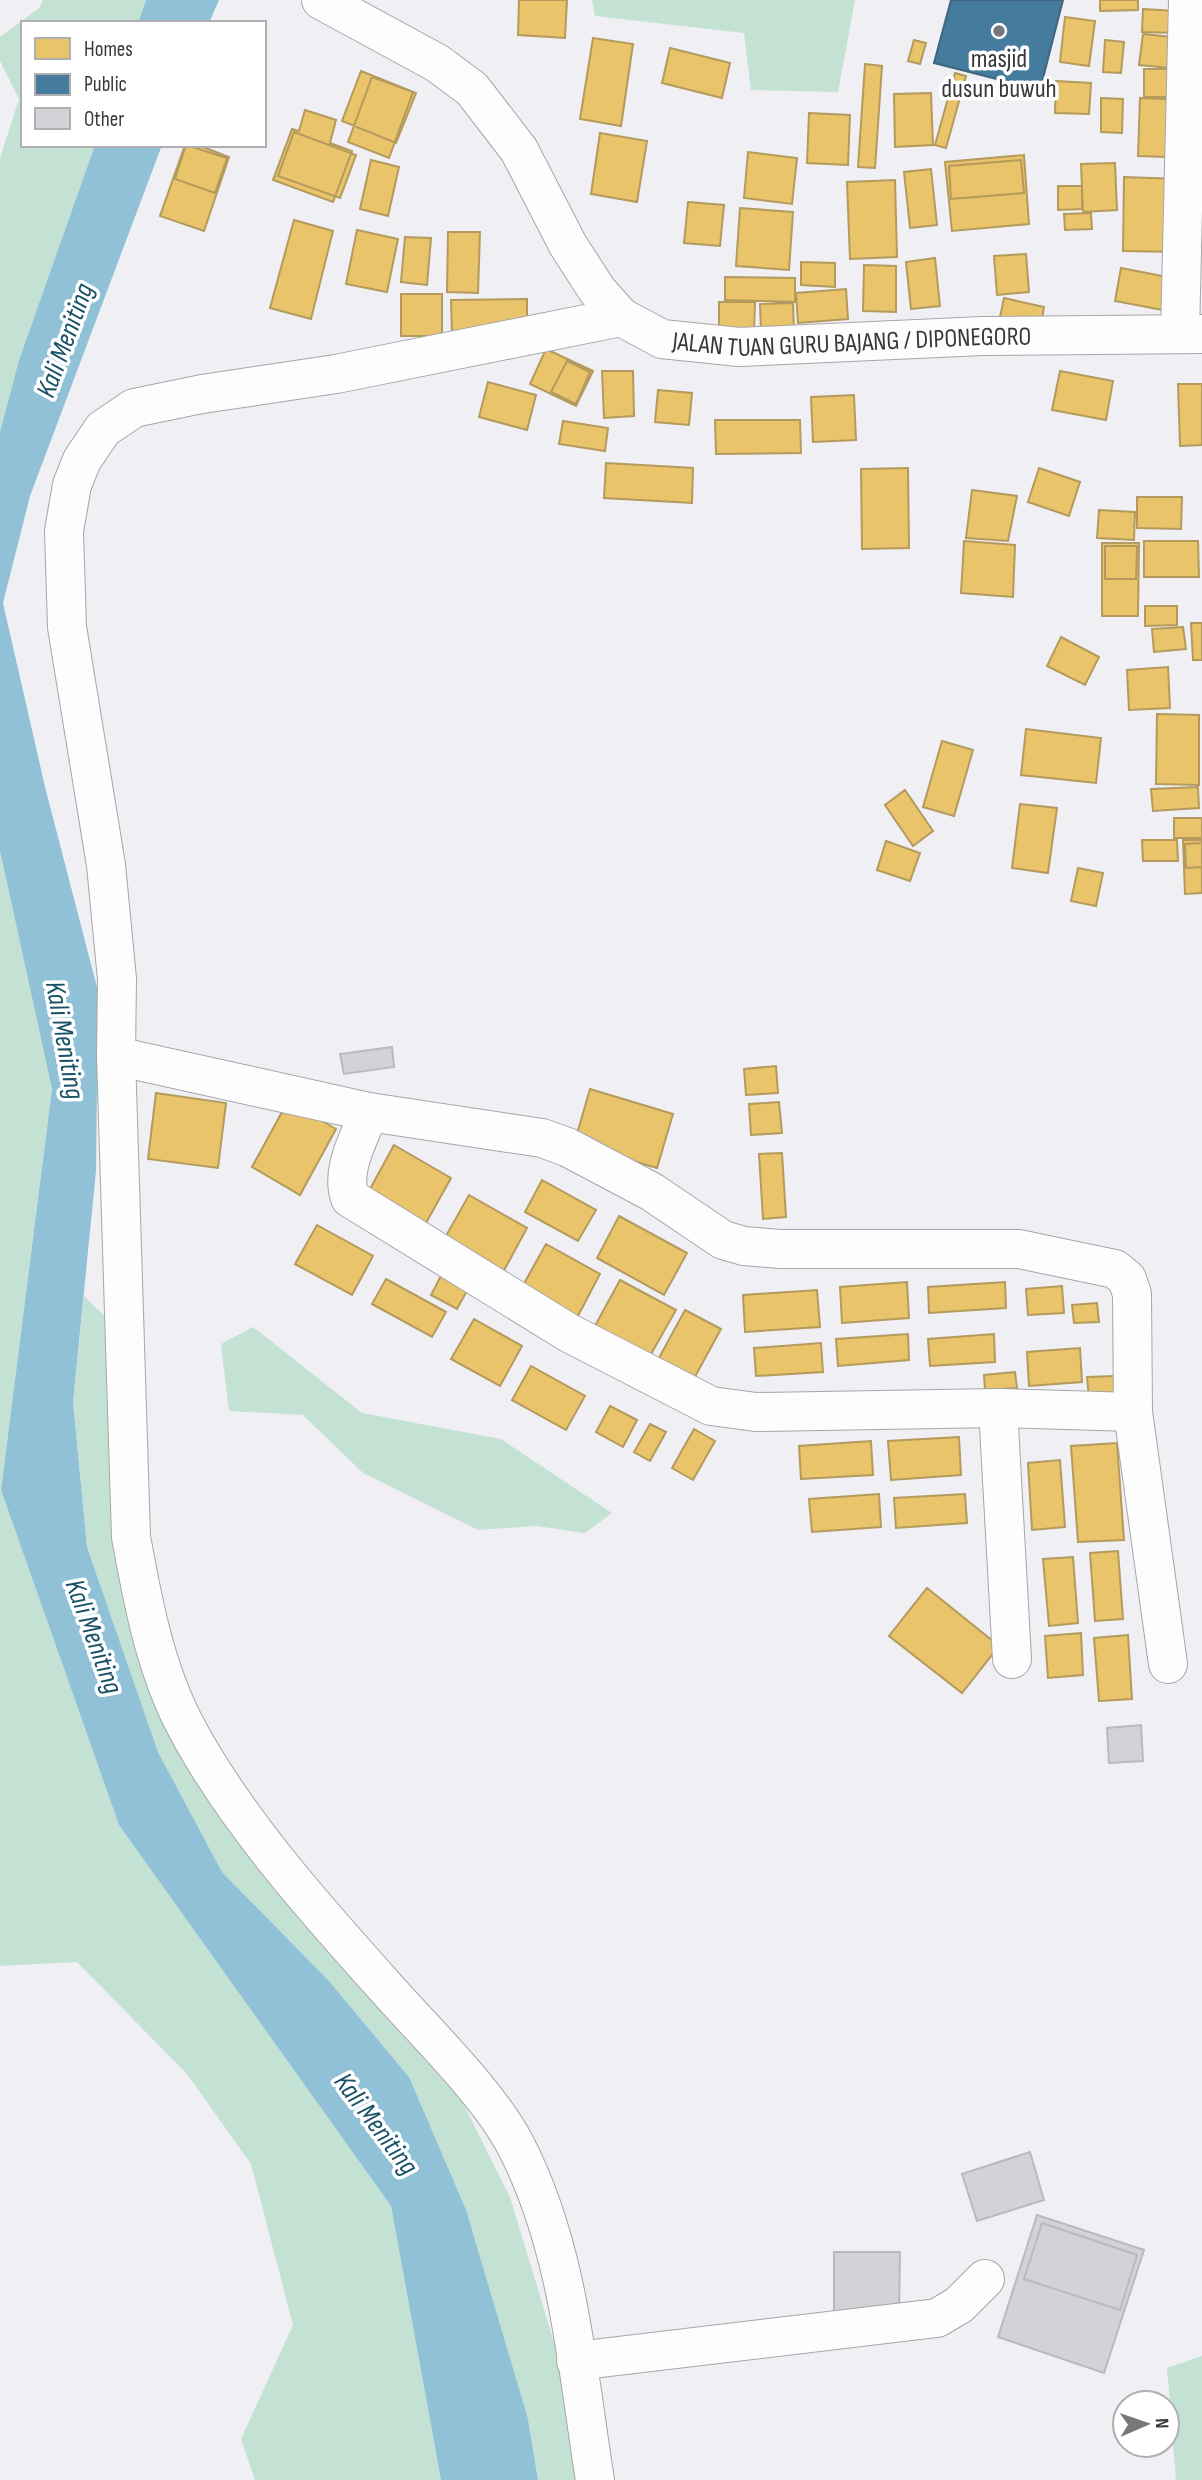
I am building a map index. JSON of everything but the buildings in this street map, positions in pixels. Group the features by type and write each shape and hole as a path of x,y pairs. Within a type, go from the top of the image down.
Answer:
{"street":[{"name":"JALAN TUAN GURU BAJANG / DIPONEGORO","path":"321,0 437,63 472,89 519,150 568,245 597,290 621,317 662,339 739,347 983,336 1191,334"},
{"path":"1188,0 1191,334"},
{"path":"596,2480 561,2270 549,2228 514,2142 457,2067 364,1964 236,1809 181,1717 163,1673 139,1583 130,1525 116,1055 117,979 106,865 67,627 64,531 72,485 82,460 103,429 134,408 202,394 350,372 621,317"},
{"path":"116,1055 369,1112 542,1138 567,1147 652,1192 723,1240 744,1246 781,1249 1019,1249 1115,1269 1127,1279 1132,1294 1133,1412 1168,1664"},
{"path":"369,1112 347,1173 345,1184 350,1198 569,1333 711,1406 756,1412 998,1408 1133,1412"},
{"path":"998,1408 1013,1659"},
{"path":"576,2361 937,2318 959,2305 985,2279"}],"green space":[{"path":"43,0 146,0 139,21 22,21 39,8"},
{"path":"592,0 855,0 838,92 751,90 744,33 595,16"},
{"path":"21,21 21,147 94,147 19,360 0,432 0,158 19,99 0,61 0,37"},
{"path":"0,851 52,1089 1,1490 119,1825 391,2206 441,2480 255,2480 241,2439 293,2325 251,2164 187,2074 77,1962 0,1966"},
{"path":"84,1296 105,1316 118,1573 285,1895 381,2012 462,2101 510,2197 556,2349 579,2480 538,2480 528,2419 409,2077 329,1981 222,1872 158,1752 87,1547 73,1402"},
{"path":"253,1327 362,1413 501,1439 612,1513 585,1533 536,1526 478,1530 363,1473 303,1415 229,1411 221,1344"},
{"path":"1202,2356 1202,2480 1176,2480 1174,2459 1181,2459 1181,2389 1169,2389 1167,2368"}],"water":[{"path":"146,0 219,0 210,21 139,21"},
{"name":"Kali Meniting","path":"94,147 161,147 30,496 3,603 45,787 98,991 96,1171 73,1402 87,1547 158,1752 222,1872 329,1981 409,2077 466,2210 528,2419 538,2480 441,2480 391,2206 119,1825 1,1490 52,1089 0,851 0,432 19,360"}],"place":[{"name":"masjid dusun buwuh","path":"999,31"}]}
